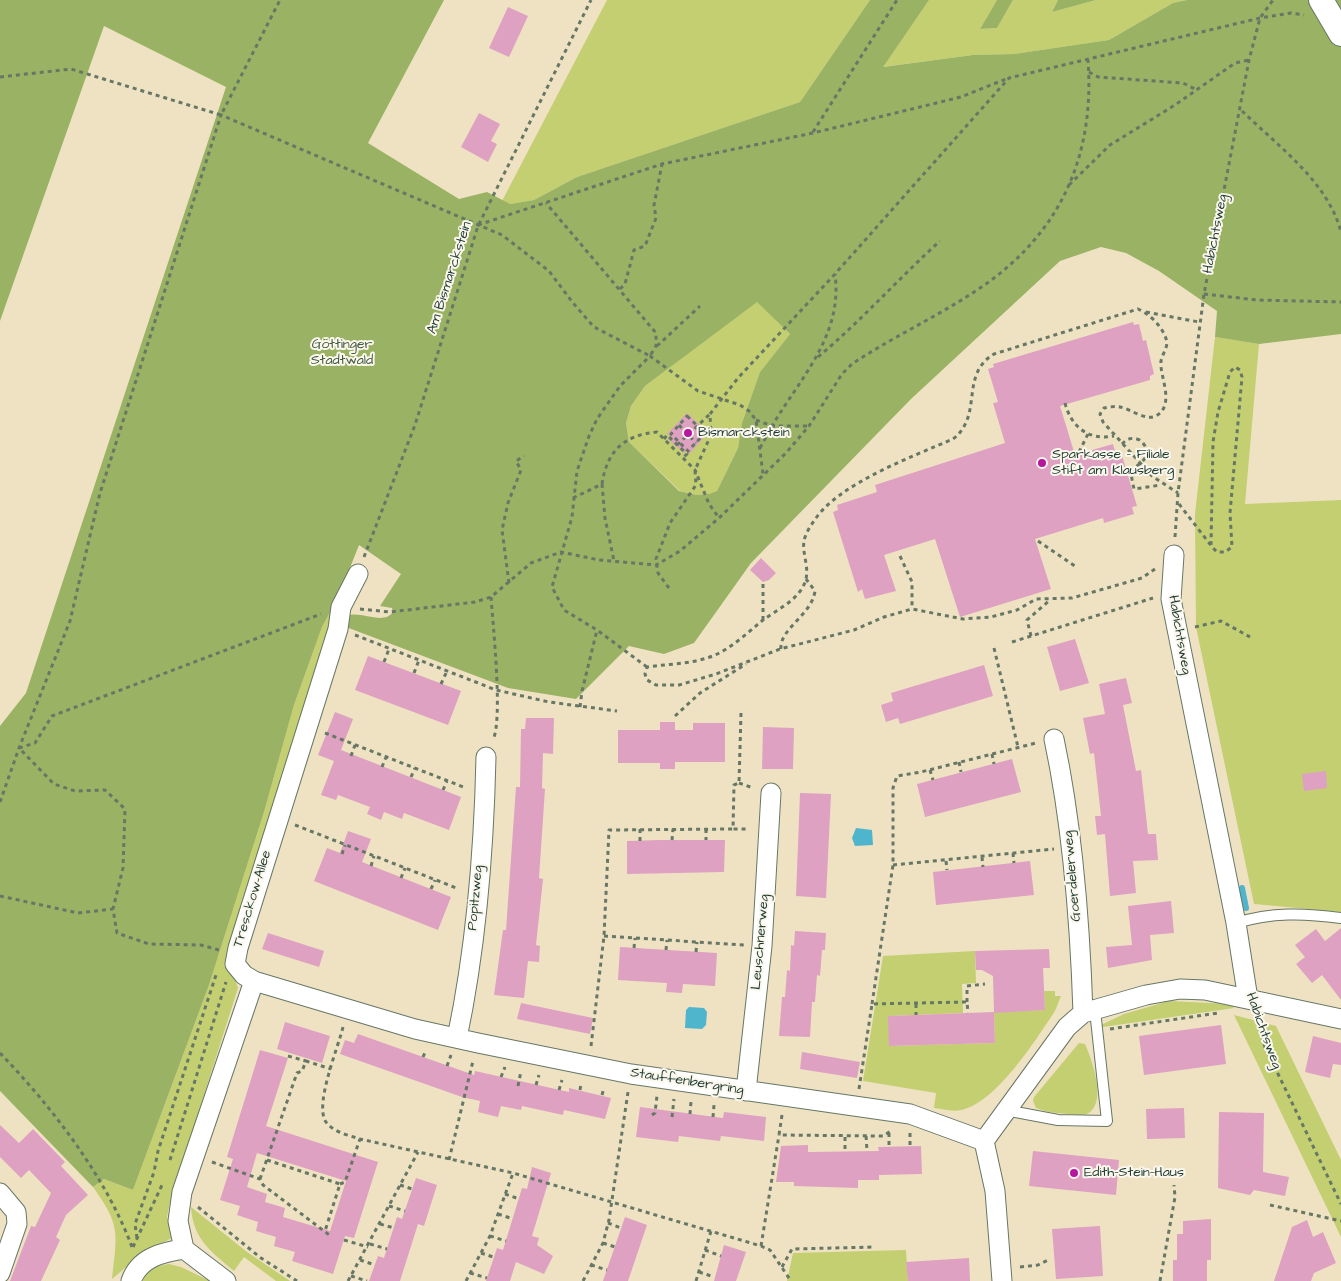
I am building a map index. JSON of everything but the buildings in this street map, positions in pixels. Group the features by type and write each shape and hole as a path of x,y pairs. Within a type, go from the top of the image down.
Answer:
{"street":[{"name":"Habichtsweg","path":"1174,555 1170,593 1236,923 1248,998"},
{"name":"Tresckow-Allee","path":"254,981 230,963 338,629 341,607 358,574"},
{"name":"Goerdelerweg","path":"1054,739 1064,785 1089,1011"},
{"name":"Popitzweg","path":"457,1038 466,994 485,795 486,757"},
{"name":"Leuschnerweg","path":"746,1091 762,946 771,793"},
{"path":"226,1281 184,1249 178,1221 182,1192 254,981"},
{"name":"Stauffenbergring","path":"254,981 415,1029 631,1074 910,1114 984,1141"},
{"path":"1002,1275 995,1191 984,1141 1067,1026 1089,1011 1146,995 1180,989 1205,990 1248,998 1341,1020"},
{"path":"0,1193 16,1212 17,1224 0,1273"},
{"path":"132,1277 146,1260 163,1252 184,1249"}],"lane":[{"path":"1236,923 1274,914 1310,914 1341,918"},
{"name":"Goerdelerweg","path":"1005,1110 1058,1120 1107,1121 1097,1030 1089,1011"}],"path":[{"path":"0,802 19,748 70,621 100,493 221,116 280,0"},
{"name":"Am Bismarckstein","path":"358,574 415,425 478,226 591,0"},
{"path":"813,132 896,0"},
{"path":"1260,18 1273,0"},
{"path":"478,226 662,164 961,98 1009,78 1260,18 1291,13 1331,17"},
{"name":"Habichtsweg","path":"1174,555 1178,493 1199,322 1241,110 1249,60 1260,18"},
{"path":"19,748 35,743 52,716 341,607 390,612 474,602 491,597 509,584 531,563 561,552 656,566 680,551 719,518 809,426 842,374 852,364 983,286 1023,254 1043,232 1059,207 1084,142 1089,72 1088,60"},
{"path":"1069,185 1110,145 1197,90 1235,63 1249,60"},
{"path":"0,77 71,69 221,116 502,235 549,271 594,327 650,356 698,390 740,405 756,420 772,426 809,426"},
{"path":"1089,72 1098,77 1176,82 1197,90"},
{"path":"679,444 724,399 750,365 835,274 1009,78"},
{"path":"1241,110 1307,174 1336,214 1341,232"},
{"path":"620,289 625,284 634,250 645,246 656,218 654,205 662,164"},
{"path":"546,204 656,333 656,346"},
{"path":"760,448 788,399 818,358 851,329 903,275 940,241"},
{"path":"818,358 832,321 838,292 835,274"},
{"path":"1204,294 1257,300 1341,302"},
{"path":"700,306 656,346 650,356 620,386 597,419 577,471 572,517 552,587 564,610 597,630 647,667 688,663 712,656 755,629 763,620 781,609 796,595 806,579 807,562 804,542 814,520 827,506 855,484 886,468 953,439 963,432 971,406 972,385 978,369 985,359 994,354 1075,327 1138,310 1199,322"},
{"path":"1145,312 1165,336 1168,348 1161,361 1166,382 1162,411 1156,416 1148,418 1118,406 1104,408 1100,414 1103,422 1141,464 1162,484 1178,493"},
{"path":"1178,503 1211,545 1217,552 1225,552 1233,543 1230,513 1242,377 1240,370 1235,367 1230,372 1218,412 1213,442 1211,545"},
{"path":"1065,403 1072,422 1088,434 1106,438 1115,436"},
{"path":"669,588 658,573 656,559 670,523 696,485 695,470 710,435 710,414"},
{"path":"664,439 667,436 679,444 688,451 705,433 697,425 687,416 671,434 679,444 687,454 683,458"},
{"path":"756,420 763,475"},
{"path":"678,425 696,443"},
{"path":"614,561 605,518 602,484 605,465 614,451 626,441 642,433 657,432 695,470 709,504 719,518"},
{"path":"1079,452 1088,434"},
{"path":"1122,444 1130,438 1138,439 1144,444 1148,452 1141,464 1134,470 1132,476 1134,489 1162,484"},
{"path":"509,584 502,530 508,503 521,470 516,461 524,456"},
{"path":"573,498 602,484"},
{"path":"1038,541 1075,566"},
{"path":"647,667 645,674 647,680 656,685 679,685 781,649 854,630 884,616 912,609 963,619 991,617 1017,610 1036,600 1072,598 1142,578 1174,555"},
{"path":"900,556 912,582 912,609"},
{"path":"781,649 782,637 803,617 813,601 814,590 806,579"},
{"path":"763,580 763,620"},
{"path":"1012,642 1170,593"},
{"path":"491,597 496,690 496,734"},
{"path":"1030,636 1027,620 1050,599"},
{"path":"1177,630 1221,622 1250,636"},
{"path":"338,629 496,690 549,702 617,711"},
{"path":"580,706 597,630"},
{"path":"860,1084 893,865 893,788 897,776 930,770 1018,747 994,648"},
{"path":"384,662 389,649"},
{"path":"414,673 419,660"},
{"path":"675,716 700,693 750,661"},
{"path":"442,684 446,671"},
{"path":"733,829 734,785 739,783 741,713"},
{"path":"307,726 485,795"},
{"path":"351,756 355,745"},
{"path":"19,748 54,784 75,791 105,790 125,810 123,868 113,909 117,932 149,944 201,945 230,963"},
{"path":"992,754 994,764"},
{"path":"382,766 386,757"},
{"path":"959,762 961,772"},
{"path":"411,778 415,768"},
{"path":"930,770 932,780"},
{"path":"443,790 447,781"},
{"path":"278,819 476,896"},
{"path":"672,829 672,840"},
{"path":"706,829 706,840"},
{"path":"593,1035 604,936 610,830 770,829"},
{"path":"640,830 640,840"},
{"path":"342,854 345,845"},
{"path":"893,865 1054,849"},
{"path":"1013,853 1014,863"},
{"path":"371,866 374,856"},
{"path":"982,857 983,866"},
{"path":"946,860 947,870"},
{"path":"401,878 405,868"},
{"path":"431,889 435,880"},
{"path":"0,896 78,914 113,909"},
{"path":"604,936 762,946"},
{"path":"634,948 635,938"},
{"path":"666,950 667,940"},
{"path":"696,952 697,942"},
{"path":"168,1166 226,983 230,963"},
{"path":"137,1238 135,1224 154,1172 158,1151 230,963"},
{"path":"968,1013 967,986 984,984"},
{"name":"Habichtsweg","path":"1248,998 1266,1047 1341,1204"},
{"path":"872,1004 967,1002"},
{"path":"916,1004 916,1015"},
{"path":"349,1008 322,1100 322,1114 326,1123 335,1131 360,1139 513,1173 761,1246 770,1250 791,1281"},
{"path":"1097,1030 1226,1012"},
{"path":"0,1053 28,1082 101,1182 124,1224 132,1248 132,1277"},
{"path":"288,1056 331,1069"},
{"path":"449,1160 474,1060"},
{"path":"260,1179 297,1073 302,1071 306,1061"},
{"path":"583,1281 603,1243 608,1223 613,1201 631,1074"},
{"path":"761,1246 785,1097"},
{"path":"779,1135 883,1136 895,1127"},
{"path":"902,1129 910,1130"},
{"path":"889,1132 889,1146"},
{"path":"866,1136 867,1151"},
{"path":"845,1137 845,1151"},
{"path":"267,1160 340,1184 345,1182 360,1139"},
{"path":"348,1281 369,1246 418,1152"},
{"path":"213,1163 260,1179 263,1185 332,1236"},
{"path":"466,1281 490,1236 513,1173"},
{"path":"132,1248 163,1184"},
{"path":"325,1231 340,1184"},
{"path":"400,1185 412,1189"},
{"path":"1160,1281 1175,1197 1174,1185"},
{"path":"182,1192 261,1258 297,1281"},
{"path":"505,1194 519,1198"},
{"path":"1270,1205 1341,1221"},
{"path":"390,1206 405,1211"},
{"path":"498,1214 513,1219"},
{"path":"608,1223 621,1228"},
{"path":"380,1224 394,1228"},
{"path":"696,1281 711,1231"},
{"path":"490,1236 506,1241"},
{"path":"344,1240 387,1249"},
{"path":"603,1243 615,1247"},
{"path":"782,1267 792,1249 875,1247"},
{"path":"705,1250 721,1256"},
{"path":"481,1253 493,1257"},
{"path":"1002,1275 1038,1265 1050,1259"},
{"path":"360,1260 375,1265"},
{"path":"591,1265 607,1270"},
{"path":"699,1272 714,1277"},
{"path":"470,1273 487,1278"},
{"path":"351,1276 367,1281"}],"green space":[{"name":"Göttinger Stadtwald","path":"0,0 444,0 368,143 459,199 487,192 510,204 534,200 577,177 800,102 870,0 929,0 883,67 973,55 1014,54 1109,40 1173,3 1187,0 1341,0 1341,334 1259,344 1215,337 1217,311 1159,271 1126,253 1101,247 1060,261 911,399 751,563 694,643 664,654 629,646 576,699 508,688 346,627 346,621 350,615 379,618 389,616 393,612 392,608 380,606 401,574 359,545 338,598 322,627 294,705 264,812 209,985 133,1190 104,1179 93,1187 0,1091 0,726 26,693 226,87 104,26 0,321","holes":["757,302 790,334 760,372 742,423 738,448 717,491 697,495 679,491 629,442 626,423 631,406 645,386"]},
{"path":"607,0 870,0 800,102 577,177 534,200 510,204 502,201"},
{"path":"929,0 997,0 980,29 997,28 1013,0 1058,0 1052,12 1096,0 1187,0 1173,3 1109,40 1014,54 973,55 882,67"},
{"path":"997,0 1013,0 997,28 980,29"},
{"path":"1058,0 1096,0 1052,12"},
{"path":"757,301 790,334 760,372 742,423 738,448 717,491 697,495 680,491 629,442 626,423 631,406 645,386"},
{"path":"1215,337 1259,344 1245,504 1341,500 1341,912 1254,904 1196,627 1195,514"},
{"path":"338,598 230,965 238,988 170,1202 167,1217 172,1238 144,1252 112,1279 116,1240 115,1230 108,1211 93,1187 104,1179 133,1190 209,985 264,812 294,705 322,627"},
{"path":"975,951 976,983 962,984 963,1013 889,1016 889,1046 995,1043 994,1012 1045,1010 1044,991 1055,991 1055,996 1061,996 1055,1011 1014,1069 988,1096 974,1105 958,1111 934,1108 936,1093 863,1081 883,956"},
{"path":"1169,1001 1231,1004 1234,1008 1103,1027 1101,1025 1124,1014"},
{"path":"1234,1015 1276,1026 1341,1160 1341,1237"},
{"path":"1079,1043 1085,1044 1094,1071 1097,1101 1093,1109 1087,1114 1080,1115 1036,1108 1033,1101 1034,1097"},
{"path":"191,1207 247,1252 290,1281 276,1281 244,1257 234,1271 211,1251 200,1237 195,1228"},
{"path":"906,1250 908,1281 787,1281 793,1253"},
{"path":"169,1264 181,1267 210,1281 143,1281 144,1274 157,1266"}],"water":[{"path":"856,828 872,830 873,845 855,846 852,838"},
{"path":"689,1007 704,1008 707,1012 706,1025 702,1029 685,1028 686,1010"}],"waterway":[{"path":"1242,888 1246,908"}],"place":[{"name":"Bismarckstein","path":"688,433"},
{"name":"Sparkasse – Filiale Stift am Klausberg","path":"1042,463"},
{"name":"Edith-Stein-Haus","path":"1074,1173"}]}
